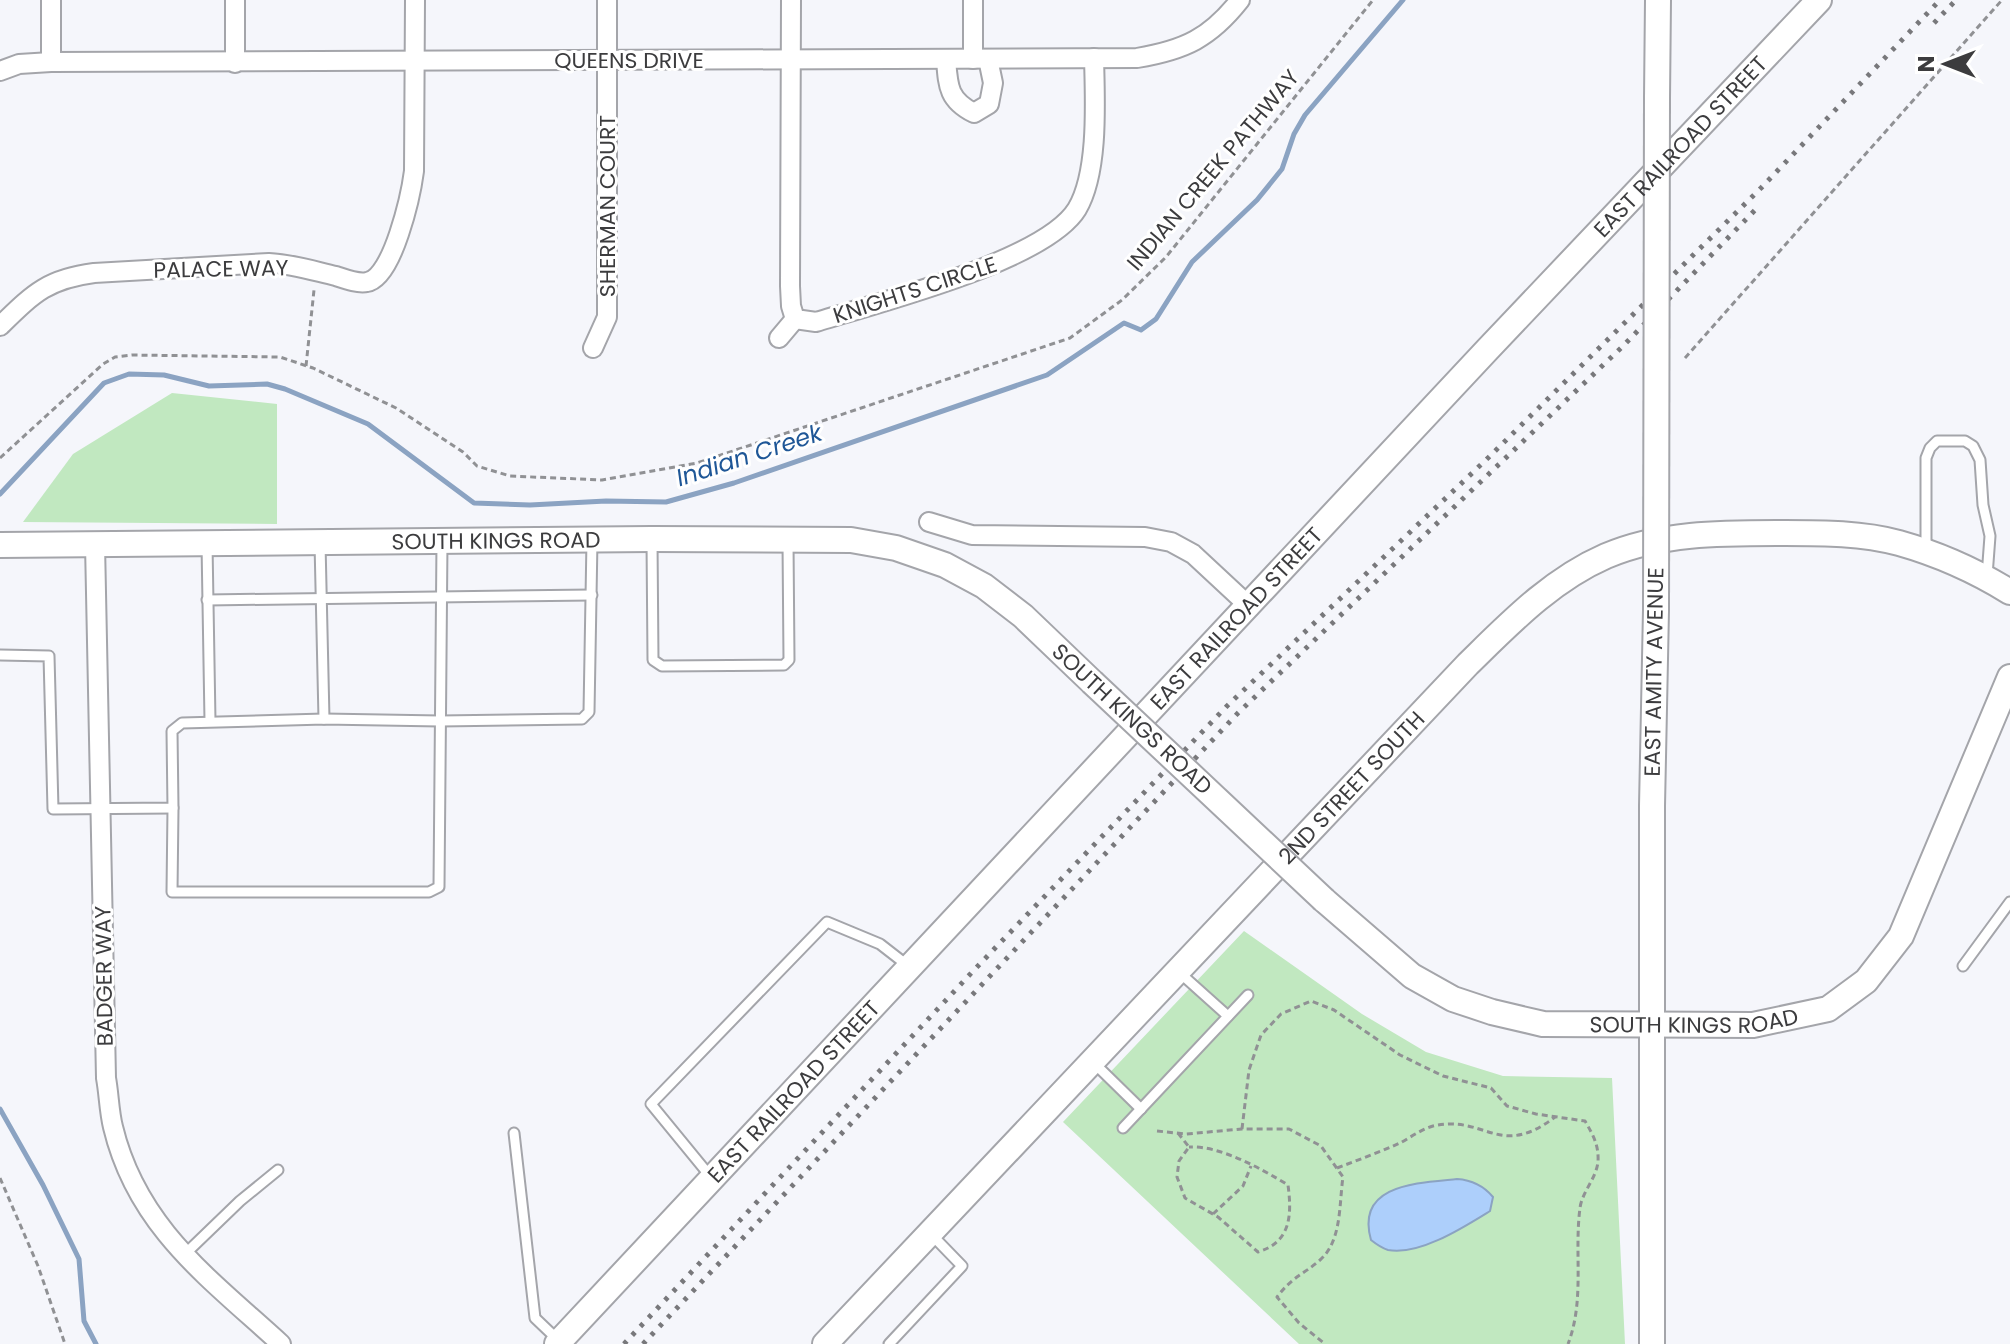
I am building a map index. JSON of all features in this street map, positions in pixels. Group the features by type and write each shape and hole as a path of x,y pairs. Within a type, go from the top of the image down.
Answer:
{"main road":[{"name":"EAST AMITY AVENUE","path":"1652,1344 1652,806 1656,610 1658,0"},
{"name":"EAST RAILROAD STREET","path":"558,1343 1250,607 1487,350 1819,0"},
{"name":"2ND STREET SOUTH","path":"825,1344 1468,664 1560,580 1606,556 1648,542 1692,535 1841,534 1898,543 1926,552 1987,578 2010,592"},
{"name":"SOUTH KINGS ROAD","path":"0,545 788,539 851,540 896,548 945,565 984,586 1023,616 1324,900 1412,976 1453,999 1543,1024 1753,1025 1828,1009 1866,981 1901,936 2010,677"}],"street":[{"path":"51,0 51,62"},
{"path":"235,0 235,63"},
{"path":"415,0 415,62"},
{"name":"SHERMAN COURT","path":"593,348 607,317 607,0"},
{"path":"779,338 795,319 790,286 791,0"},
{"path":"946,59 948,84 957,105 974,113 989,104 993,83 981,59 973,0"},
{"name":"QUEENS DRIVE","path":"0,71 19,64 51,62 1137,58 1171,52 1198,41 1225,19 1240,0"},
{"name":"KNIGHTS CIRCLE","path":"795,319 816,322 996,264 1062,228 1078,208 1089,171 1095,99 1094,58"},
{"name":"PALACE WAY","path":"0,326 48,284 72,276 269,263 367,282 377,278 390,257 413,180 415,62"},
{"path":"929,522 972,535 1145,537 1171,542 1193,554 1250,607"},
{"name":"BADGER WAY","path":"95,544 106,1078 113,1126 141,1199 165,1235 281,1344"}],"lane":[{"path":"1926,552 1926,458 1937,441 1965,441 1973,446 1980,460 1983,505 1990,536 1987,578"},
{"path":"652,539 653,660 662,666 784,665 789,660 788,539"},
{"path":"442,542 442,597 440,721 439,887 429,892 172,892 172,731 182,723 324,719 440,721 582,719 589,712 592,540"},
{"path":"320,543 324,719"},
{"path":"207,544 210,721"},
{"path":"207,600 592,595"},
{"path":"0,655 49,656 53,809 173,808"},
{"path":"1963,966 2010,902"},
{"path":"712,1179 651,1104 827,922 880,944 911,968"},
{"path":"1177,971 1228,1016"},
{"path":"1123,1128 1248,995"},
{"path":"1091,1061 1141,1109"},
{"path":"514,1133 535,1318 558,1343"},
{"path":"184,1255 240,1201 278,1170"},
{"path":"889,1344 962,1266 929,1232"}],"path":[{"name":"INDIAN CREEK PATHWAY","path":"0,458 103,364 115,357 280,357 396,408 463,452 477,466 510,476 602,480 697,463 1070,338 1122,300 1166,257 1373,0"},
{"path":"1685,358 2002,0"},
{"path":"306,366 316,271"},
{"path":"1242,1129 1249,1070 1261,1035 1281,1014 1311,1001 1334,1010 1400,1055 1443,1076 1491,1088 1507,1106 1585,1121 1598,1144 1594,1180 1580,1203 1578,1288 1573,1330 1568,1344"},
{"path":"1337,1168 1431,1126 1460,1123 1509,1138 1539,1129 1555,1117"},
{"path":"1157,1131 1289,1129 1321,1146 1343,1177 1335,1241 1321,1259 1291,1279 1277,1297 1299,1323 1325,1344"},
{"path":"1178,1133 1189,1147"},
{"path":"1189,1147 1217,1150 1288,1185 1290,1221 1273,1247 1258,1252 1213,1214 1185,1198 1177,1177 1179,1161 1189,1147"},
{"path":"1213,1214 1243,1186 1251,1166"},
{"path":"0,1178 38,1266 65,1344"}],"green space":[{"path":"172,393 277,404 277,524 23,522 73,454"},
{"path":"1244,931 1362,1014 1426,1052 1503,1076 1612,1078 1625,1344 1299,1344 1063,1122"}],"water":[{"path":"1457,1179 1477,1184 1489,1193 1493,1197 1490,1211 1441,1239 1413,1249 1388,1250 1371,1240 1369,1221 1372,1207 1381,1197 1408,1185"}],"waterway":[{"name":"Indian Creek","path":"0,494 104,383 129,374 164,375 209,386 267,384 285,389 368,424 474,503 530,505 666,502 734,483 1047,375 1124,323 1141,330 1156,319 1192,262 1257,200 1282,169 1294,134 1305,115 1403,0"},
{"name":"Indian Creek","path":"0,1109 43,1185 79,1259 84,1321 96,1344"}],"railway":[{"path":"624,1344 976,968 1227,706 1489,457 1761,188 1940,0"},
{"path":"1934,23 1956,0"},
{"path":"643,1344 1238,713 1621,348 1757,208"}]}
